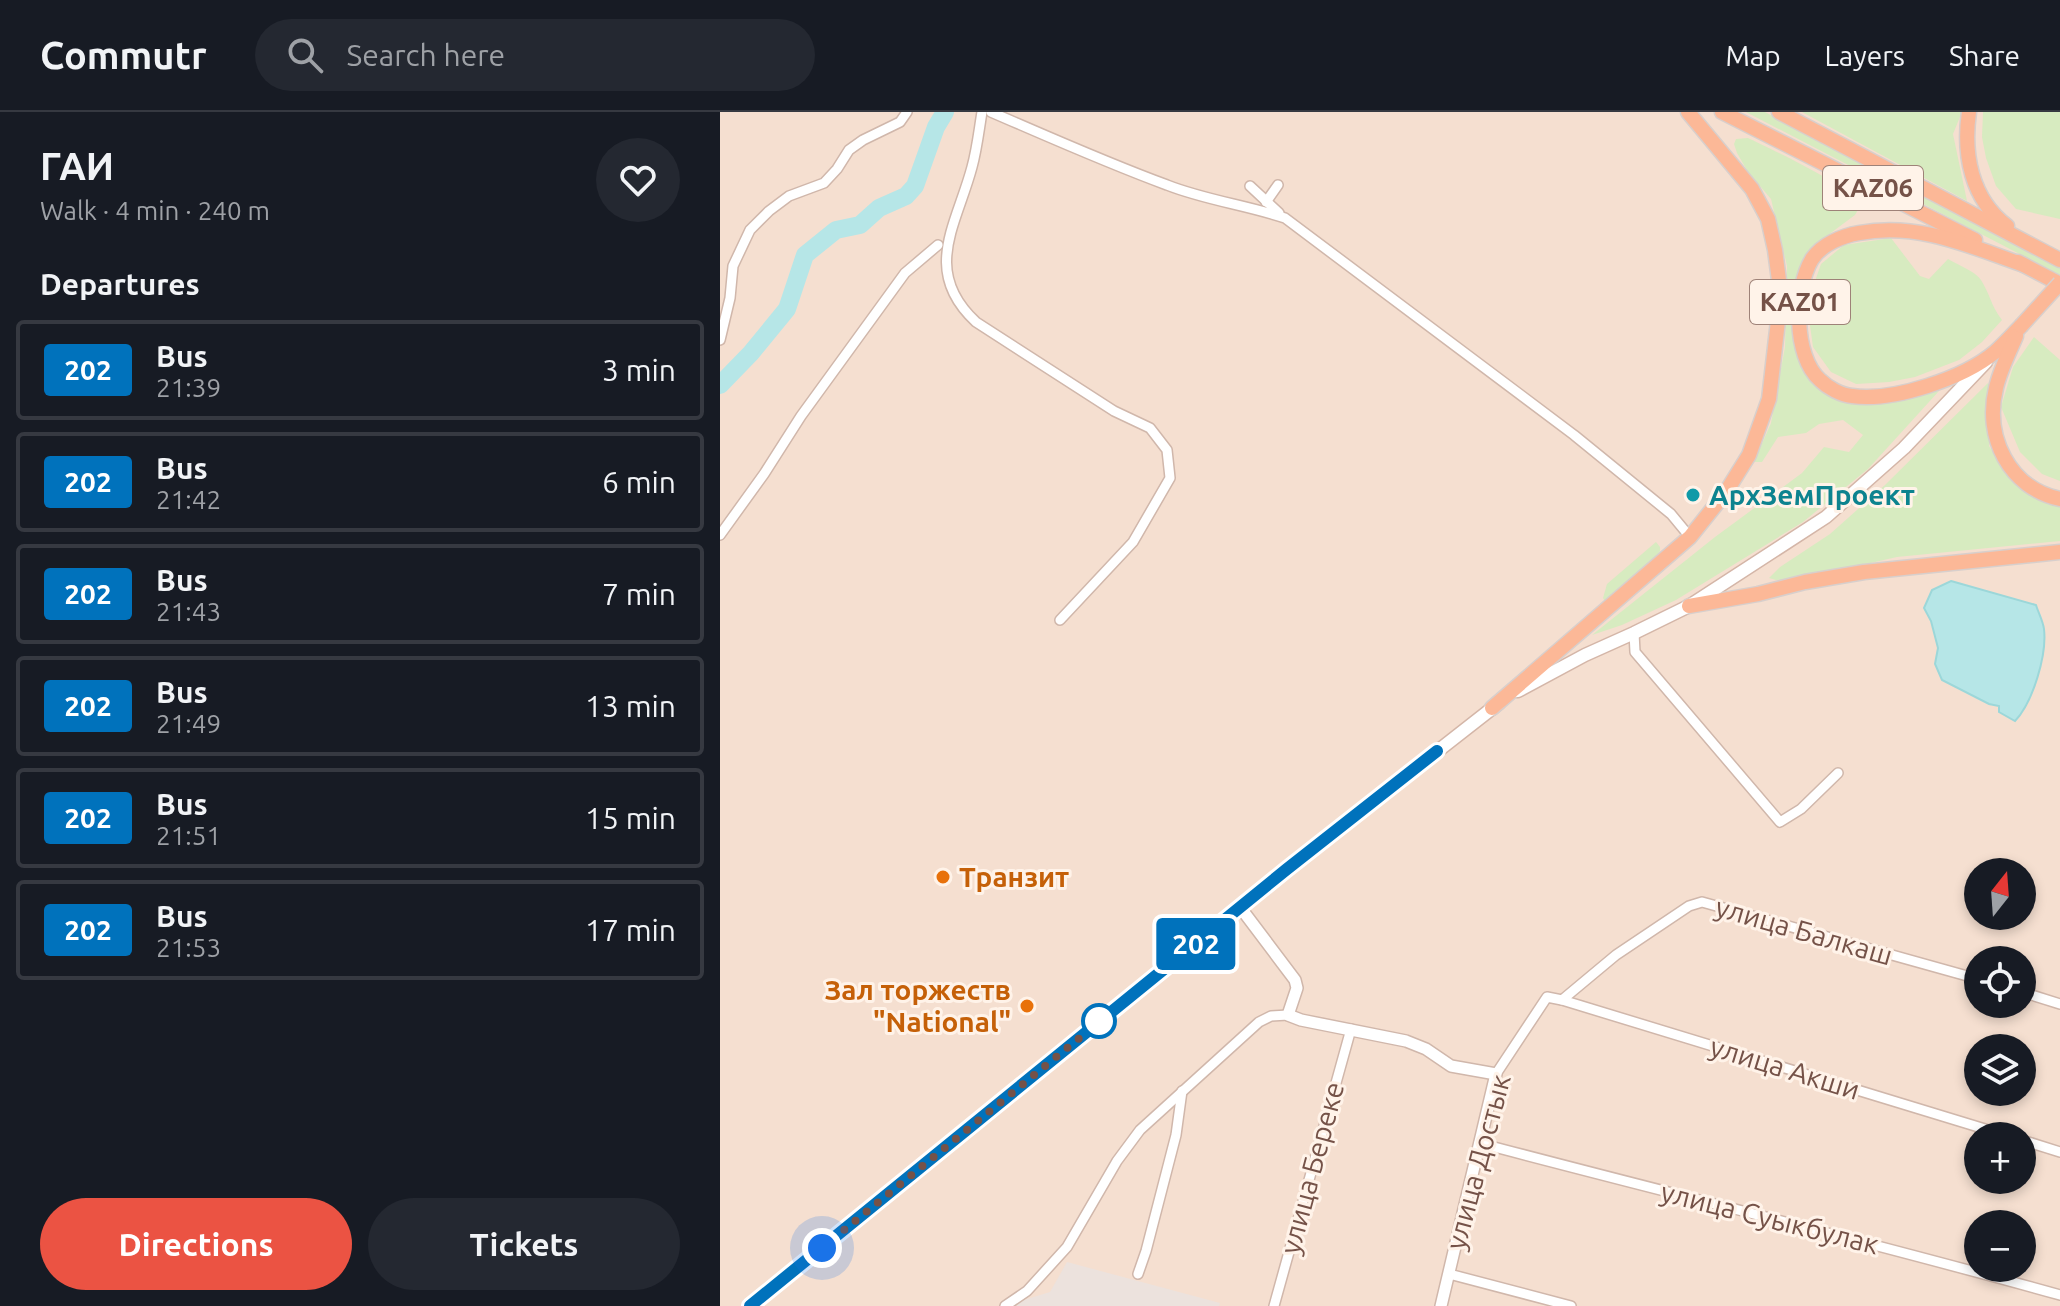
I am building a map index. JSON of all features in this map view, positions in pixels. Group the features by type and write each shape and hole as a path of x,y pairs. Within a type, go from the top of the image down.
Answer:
{"highway":[{"path":"1492,708 1690,537 1726,492 1749,455 1769,399 1780,288 1768,219 1752,189 1688,112"},
{"name":"KАZ06","path":"1722,112 2060,284"},
{"name":"KАZ06","path":"1779,112 2060,260"},
{"path":"1969,112 1966,133 1969,169 1983,199 1999,220 2036,248"},
{"name":"KАZ01","path":"2024,265 1939,235 1898,230 1860,233 1837,239 1813,259 1806,274 1799,315 1800,341 1807,362 1817,378 1849,396 1868,397 1916,390 1951,379 1994,353 2060,284"},
{"path":"2021,326 1995,391 1995,430 1999,448 2007,465 2021,481 2038,492 2060,499"},
{"path":"1689,606 1864,572 2060,552"}],"main road":[{"path":"750,1306 1240,907 1492,708 1562,667 1689,606 1826,517 1904,448 1994,353"}],"street":[{"path":"720,340 730,298 733,266 750,230 789,196 824,183 849,150 900,122 907,112"},
{"path":"982,112 972,167 950,231 947,257 951,286 964,310 976,322 1114,411 1150,428 1167,450 1170,478 1133,542 1060,620"},
{"path":"991,112 1167,186 1285,218"},
{"path":"1266,202 1278,185"},
{"path":"1250,186 1285,218 1574,435 1671,514 1690,537"},
{"path":"720,535 801,416 905,273 938,245"},
{"path":"1634,633 1635,652 1780,822 1801,809 1838,773"},
{"name":"улица Балкаш","path":"1562,1000 1616,955 1689,906 1702,902 1964,975"},
{"path":"1240,907 1295,980 1297,988 1288,1015"},
{"path":"2036,996 2060,1004"},
{"name":"улица Достык","path":"1441,1306 1496,1074 1547,997 1562,1000"},
{"name":"улица Акши","path":"1562,1000 1964,1123"},
{"path":"1005,1306 1027,1291 1067,1247 1117,1161 1140,1130 1259,1022 1271,1016 1288,1015 1406,1041 1426,1049 1451,1066 1496,1074"},
{"name":"улица Береке","path":"1274,1306 1351,1029"},
{"path":"1138,1274 1176,1135 1182,1091"},
{"name":"улица Суыкбулак","path":"1479,1143 1677,1196 1867,1242 2060,1295"},
{"path":"2036,1144 2060,1152"},
{"path":"1449,1274 1571,1306"}],"shaded area":[{"path":"720,112 2060,112 2060,1306 720,1306"},
{"path":"1067,1262 1220,1303 1219,1306 1016,1306 1024,1300 1050,1292"}],"green space":[{"path":"1746,112 1765,112 2060,267 2060,275"},
{"path":"1802,112 1962,112 1953,134 1967,201"},
{"path":"1983,112 2060,112 2060,219 2016,209 1996,186 1982,137"},
{"path":"1748,138 1826,178 1853,196 1859,205 1855,215 1816,244 1801,269 1794,320 1797,356 1817,387 1899,399 1939,391 1868,469 1803,522 1676,600 1592,635 1715,537 1802,473 1824,447 1849,452 1863,435 1843,420 1819,424 1806,433 1778,437 1762,462 1754,462 1771,423 1785,347 1787,266 1771,199 1748,172 1734,144 1736,139"},
{"path":"1891,238 1920,276 1929,279 1948,259 1975,274 2002,320 1982,342 1959,360 1915,377 1856,384 1831,372 1813,347 1807,304 1821,264 1844,245"},
{"path":"2034,337 2060,360 2060,481 2042,474 2020,452 2001,407 2013,367"},
{"path":"1988,383 1991,399 1989,446 2012,481 2045,500 2060,502 2060,541 1897,557 1800,579 1769,578 1780,567 1830,534 1885,485"},
{"path":"1656,542 1660,551 1654,559 1605,601 1607,584"}],"water":[{"path":"1951,581 2036,605 2044,629 2043,652 2033,690 2015,721 1999,712 1999,706 1942,680 1935,664 1938,648 1924,608 1932,590"}],"waterway":[{"path":"720,385 787,309 805,255 836,230 860,225 879,208 906,196 915,186 936,127 945,112"}],"bus line":[{"name":"202","path":"750,1306 1287,869 1437,751"}],"place":[{"name":"АрхЗемПроект","path":"1693,495"},
{"name":"Транзит","path":"943,877"},
{"name":"Зал торжеств \"National\"","path":"1027,1006"}],"route":[{"path":"822,1248 1104,1018 1099,1021"}]}
